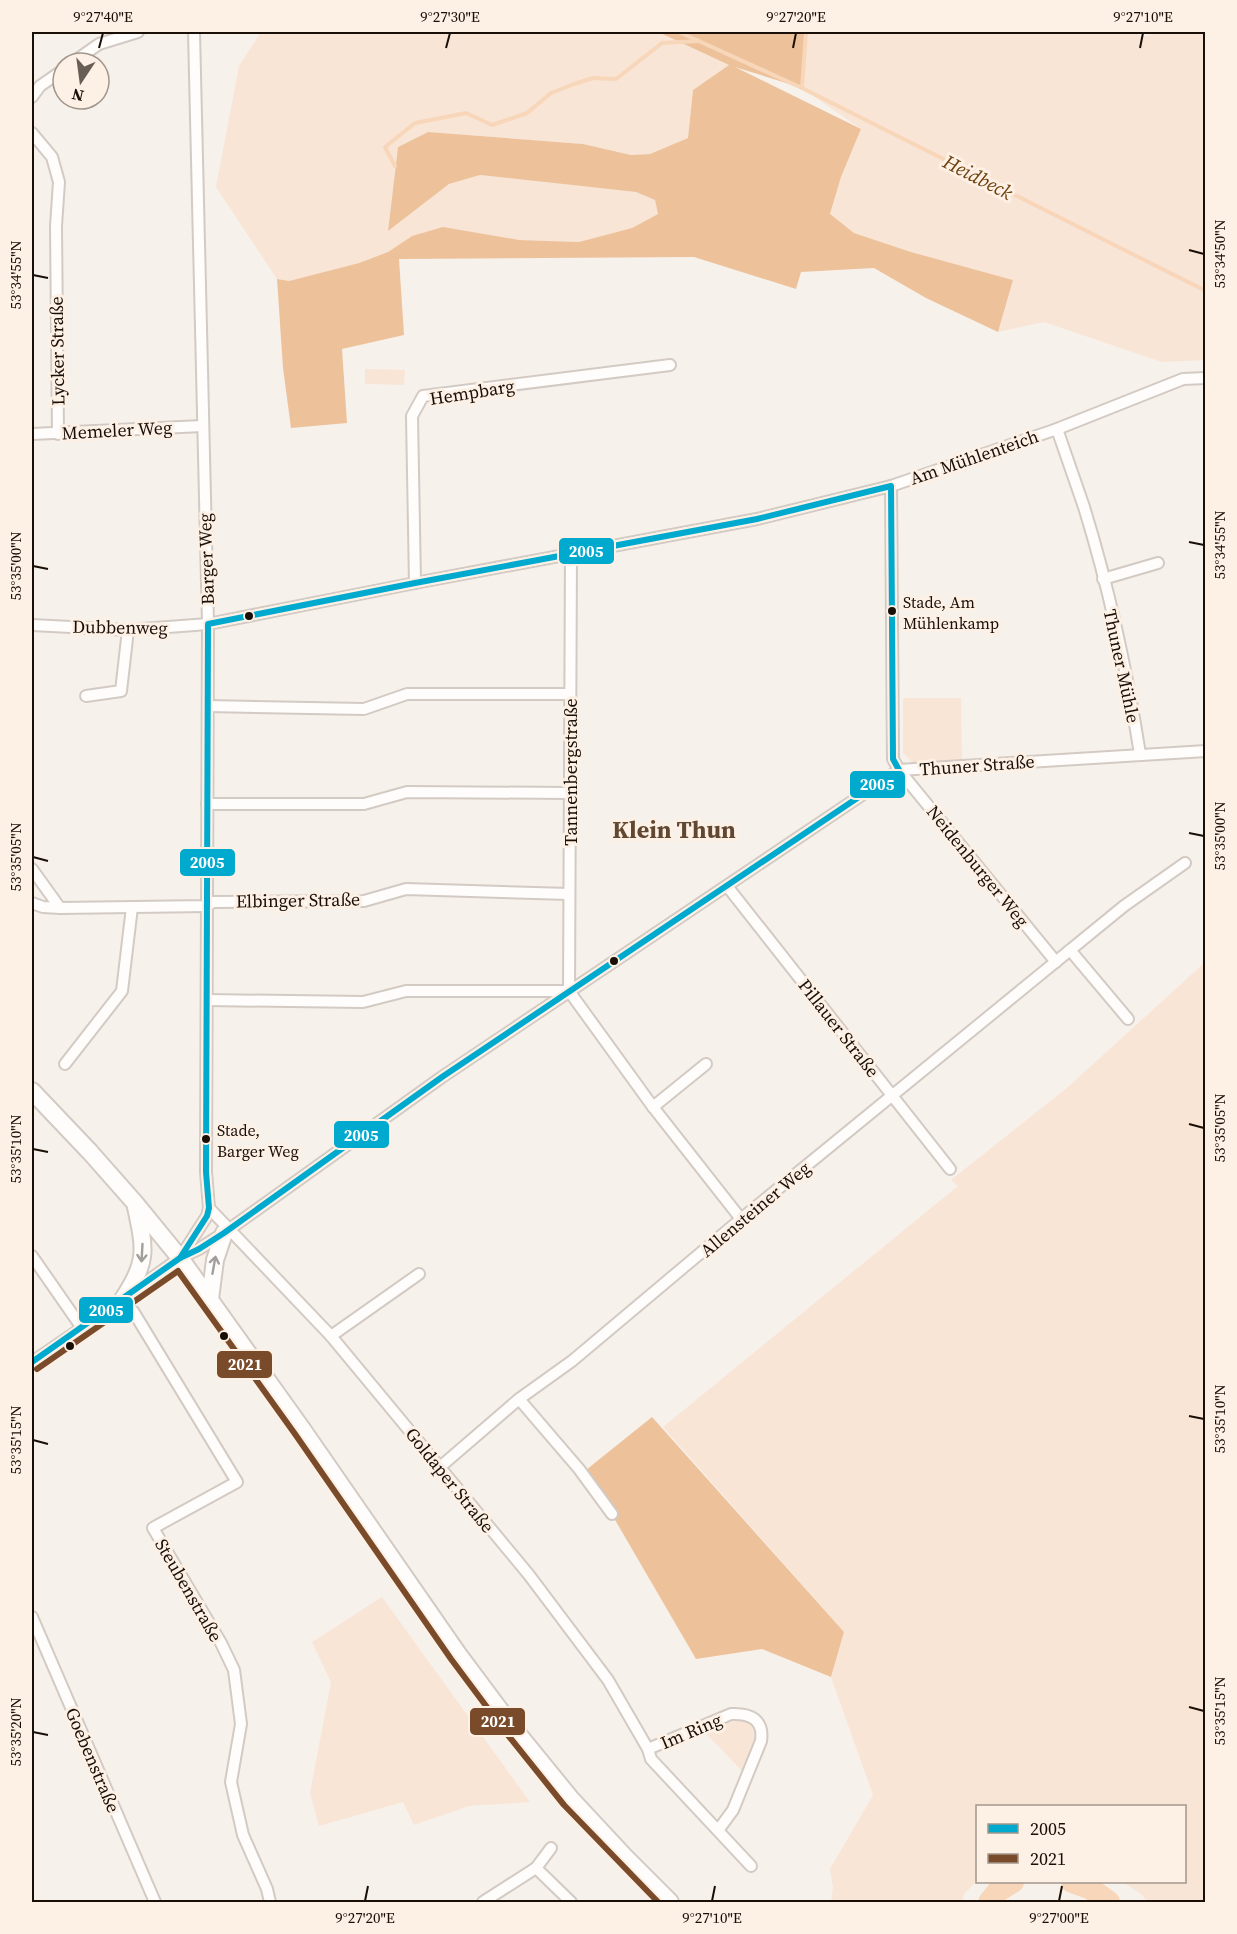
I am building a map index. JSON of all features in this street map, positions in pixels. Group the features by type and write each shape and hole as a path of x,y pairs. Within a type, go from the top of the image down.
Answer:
{"main road":[{"path":"32,1091 90,1152 180,1258 458,1654 514,1729 571,1798 670,1902"},
{"path":"128,1305 144,1254 135,1203"},
{"path":"210,1299 215,1260 226,1231"}],"street":[{"path":"89,51 99,44 138,32"},
{"name":"Barger Weg","path":"194,32 208,624 206,1172 209,1208"},
{"path":"32,97 40,86 51,78"},
{"name":"Lycker Straße","path":"32,133 52,157 58,182 56,226 58,434"},
{"name":"Hempbarg","path":"415,583 412,416 423,396 670,364"},
{"name":"Am Mühlenteich","path":"208,624 757,519 891,486 1057,429 1183,379 1206,378"},
{"name":"Memeler Weg","path":"32,434 202,426"},
{"name":"Thuner Mühle","path":"1057,429 1084,508 1103,579 1131,696 1140,754"},
{"path":"891,486 893,759 899,770"},
{"name":"Tannenbergstraße","path":"569,991 571,553"},
{"path":"1103,579 1158,563"},
{"name":"Dubbenweg","path":"32,625 128,630 208,624"},
{"path":"86,696 121,691 128,630"},
{"path":"208,706 364,709 407,694 570,694"},
{"name":"Thuner Straße","path":"32,1362 82,1328 128,1305 180,1258 199,1249 226,1231 442,1077 899,770 1206,751"},
{"name":"Neidenburger Weg","path":"899,770 1056,962"},
{"path":"207,804 364,804 407,792 570,793"},
{"name":"Allensteiner Weg","path":"440,1467 519,1398 572,1361 1124,906 1185,863"},
{"path":"32,869 60,908"},
{"name":"Pillauer Straße","path":"727,886 950,1169"},
{"name":"Elbinger Straße","path":"32,903 43,907 60,908 207,906 213,902 364,901 406,889 569,894"},
{"path":"65,1064 122,991 132,907"},
{"path":"1070,950 1128,1019"},
{"path":"207,1000 363,1002 406,991 569,991 653,1107 741,1220"},
{"path":"653,1107 706,1064"},
{"path":"180,1258 206,1219 209,1208"},
{"name":"Goldaper Straße","path":"209,1208 226,1231 331,1336 528,1575 608,1680 648,1749"},
{"path":"32,1256 82,1328"},
{"path":"331,1336 419,1274"},
{"name":"Steubenstraße","path":"128,1305 237,1482 153,1528 221,1643 234,1670 242,1724 231,1782 243,1835 267,1889 270,1902"},
{"path":"519,1398 579,1469 612,1514"},
{"name":"Goebenstraße","path":"32,1620 155,1902"},
{"name":"Im Ring","path":"719,1829 733,1810 761,1741 762,1732 759,1724 752,1717 742,1713 731,1714 648,1749 651,1759 752,1866"},
{"path":"485,1902 536,1868 551,1848"},
{"path":"536,1868 571,1902"}],"shaded area":[{"path":"261,32 429,32 435,34 456,32 658,32 729,65 693,90 688,138 650,154 631,155 583,144 428,132 398,147 388,230 449,184 480,175 636,192 655,200 658,214 632,228 579,242 412,236 388,252 359,263 289,281 277,279 216,187 239,66"},
{"path":"658,32 806,32 802,88 735,67 861,129 841,177 830,214 854,233 911,252 1013,280 998,332 926,298 874,268 801,272 796,289 694,257 399,259 404,335 342,349 347,423 291,428 283,368 277,279 289,281 359,263 388,252 412,236 443,227 519,240 579,242 632,228 658,214 655,200 636,192 480,175 449,184 388,231 398,147 428,132 583,144 631,155 650,154 688,138 693,90 729,65"},
{"path":"806,32 1136,32 1142,37 1163,32 1205,32 1205,360 1162,362 1044,322 998,332 1013,280 911,252 854,233 830,215 840,180 861,129 802,88"},
{"path":"365,369 405,370 404,385 365,384"},
{"path":"903,698 961,698 962,760 914,764 903,753"},
{"path":"1205,956 1205,1902 1148,1902 1141,1894 1124,1883 1186,1883 1186,1805 976,1805 976,1882 964,1894 962,1902 831,1902 833,1887 830,1869 873,1795 831,1677 844,1632 663,1427 958,1186 951,1180 1068,1087 1202,965"},
{"path":"652,1417 844,1632 831,1677 762,1649 696,1659 586,1470"},
{"path":"382,1597 530,1802 469,1806 414,1825 403,1802 319,1826 310,1793 331,1682 312,1642"},
{"path":"741,1719 754,1724 757,1735 742,1771 704,1731"}],"waterway":[{"path":"679,32 802,88"},
{"name":"Heidbeck","path":"806,32 802,88 1206,291"},
{"path":"395,166 385,147 415,123 466,113 492,125 527,113 551,93 574,84 593,78 616,79 662,43 699,41"},
{"path":"989,1902 997,1892 1011,1883"},
{"path":"1075,1883 1091,1889 1109,1902"}],"transit line":[{"name":"2005","path":"891,486 893,759 899,770 442,1077 224,1233 180,1258 207,1216 209,1208 206,1172 208,624 757,519 891,486"},
{"name":"2005","path":"32,1362 180,1258"},
{"name":"2021","path":"37,1369 178,1271 295,1434 451,1659 507,1734 564,1805 658,1902"}],"place":[{"name":"Stade, Am Mühlenkamp","path":"892,611"},
{"name":"Stade, Barger Weg","path":"206,1139"}],"district":[{"name":"Klein Thun","path":"674,829"}]}
